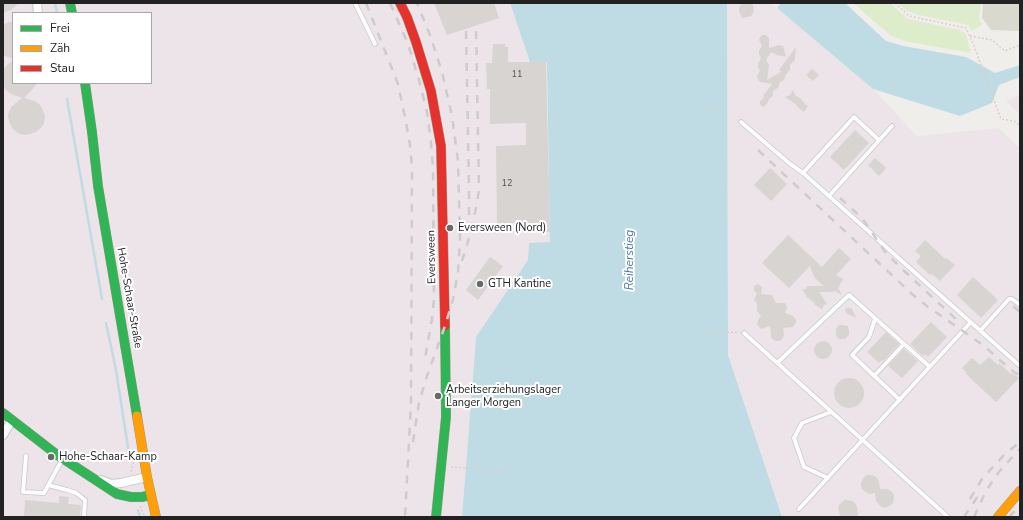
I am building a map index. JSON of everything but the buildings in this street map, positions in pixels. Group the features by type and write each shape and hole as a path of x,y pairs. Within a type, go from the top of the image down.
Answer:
{"street":[{"name":"Eversween","path":"400,3 414,36 427,77 436,115 441,146 446,417 436,517"},
{"name":"Hohe-Schaar-Straße","path":"85,84 98,186 147,477 156,517"},
{"path":"3,413 63,459 117,494 136,497 151,495"},
{"path":"3,435 12,420"},
{"path":"78,468 111,484 147,477"},
{"path":"998,517 1020,491"}],"lane":[{"path":"355,3 375,44"},
{"path":"803,173 854,117 879,140"},
{"path":"741,122 803,173 1020,366"},
{"path":"829,196 892,126"},
{"path":"777,363 849,295 930,367"},
{"path":"980,331 1009,299 1012,299 1020,305"},
{"path":"875,318 869,337 852,356 900,400"},
{"path":"799,509 971,322"},
{"path":"744,333 948,517"},
{"path":"874,376 904,344"},
{"path":"828,478 804,467 794,438 802,423 831,412"},
{"path":"26,456 23,492 44,493 63,459"},
{"path":"48,485 76,493 85,500 84,517"}],"path":[{"path":"895,3 909,16 966,28 1001,119 1014,121 1020,126"},
{"path":"970,36 992,40 1005,51 1020,45"},
{"path":"703,109 725,110"},
{"path":"706,333 737,331"},
{"path":"461,467 504,471 512,465"},
{"path":"138,504 145,517"}],"shaded area":[{"path":"3,3 510,3 530,62 547,62 550,243 529,243 528,260 476,337 462,517 3,517"},
{"path":"727,3 771,3 873,89 917,136 998,128 1020,148 1020,517 782,517 728,355"},
{"path":"983,3 1020,3 1020,31 991,30 982,18"},
{"path":"1020,94 1020,114 1006,101"}],"green space":[{"path":"853,3 890,3 908,19 959,30 965,33 971,53 909,42 891,36"},
{"path":"898,3 981,3 979,17 982,25 971,31 969,25 919,15 906,10"}],"water":[{"name":"Reiherstieg","path":"510,3 727,3 728,355 782,517 462,517 476,337 528,260 529,243 550,242 547,62 530,62"},
{"path":"781,3 845,3 886,41 903,46 966,57 995,73 1020,65 1020,77 999,85 992,103 960,116 873,89 777,8"}],"waterway":[{"path":"55,3 57,12"},
{"path":"67,99 102,299"},
{"path":"106,323 116,370 129,454"},
{"path":"138,510 140,517"}],"railway":[{"path":"366,3 398,84 410,145 412,167 411,403 405,517"},
{"path":"390,3 408,44 419,80 427,112 431,143 433,168 434,299 425,358"},
{"path":"413,442 419,403 453,299 458,273 460,239 458,161 452,116 442,72 430,35 417,3"},
{"path":"462,261 469,238 479,190 476,27"},
{"path":"466,31 469,221"},
{"path":"758,150 912,294 984,346 1020,376"},
{"path":"840,198 862,218 886,253 959,322"},
{"path":"1013,306 1020,312"},
{"path":"970,499 982,479 1005,454 1020,442"},
{"path":"974,517 985,493 995,477 1020,449"},
{"path":"964,517 978,496"},
{"path":"1009,517 1020,505"}],"traffic: fast":[{"path":"70,3 72,12"},
{"path":"85,84 98,186 137,416"},
{"path":"436,517 446,417 445,326"},
{"path":"3,413 56,454 117,494 131,497 151,495"}],"traffic: slow":[{"path":"137,416 147,477 156,517"},
{"path":"998,517 1020,491"}],"traffic: jam":[{"path":"400,3 416,42 431,91 441,146 445,326"}],"place":[{"name":"Eversween (Nord)","path":"450,228"},
{"name":"GTH Kantine","path":"480,284"},
{"name":"Arbeitserziehungslager Langer Morgen","path":"438,396"},
{"name":"Hohe-Schaar-Kamp","path":"51,457"}]}
